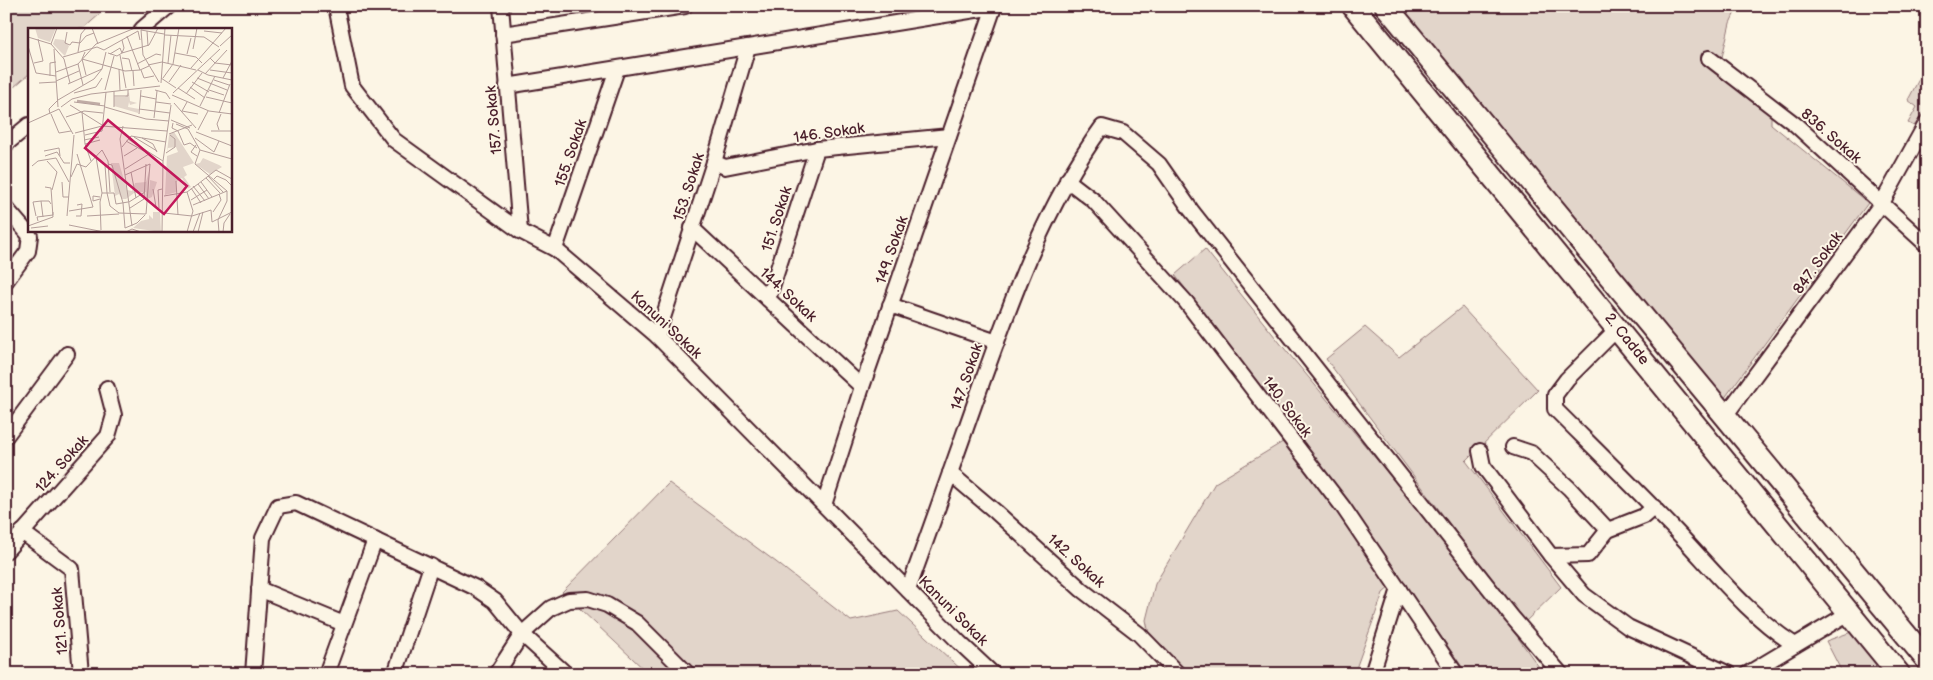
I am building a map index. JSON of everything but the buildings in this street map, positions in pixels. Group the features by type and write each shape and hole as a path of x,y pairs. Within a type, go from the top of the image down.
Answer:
{"main road":[{"name":"2. Cadde","path":"1353,6 1899,674"},
{"name":"2. Cadde","path":"1386,6 1927,660"}],"street":[{"path":"143,28 169,6"},
{"name":"Kanuni Sokak","path":"336,6 352,86 394,140 520,231 556,249 656,336 993,674"},
{"name":"157. Sokak","path":"501,6 520,231"},
{"path":"503,34 685,6"},
{"path":"508,86 994,7"},
{"name":"149. Sokak","path":"824,505 862,387 994,7"},
{"name":"153. Sokak","path":"656,336 714,162 748,47"},
{"name":"836. Sokak","path":"1708,58 1796,125 1927,245"},
{"name":"155. Sokak","path":"556,249 617,69"},
{"name":"847. Sokak","path":"1725,416 1882,203 1927,122"},
{"path":"6,144 28,126"},
{"name":"147. Sokak","path":"908,590 997,342 1041,230 1067,180 1083,153 1102,127 1123,133 1158,164 1216,241 1512,617 1561,674"},
{"name":"146. Sokak","path":"714,162 724,167 817,149 949,136"},
{"name":"151. Sokak","path":"768,299 817,149"},
{"name":"140. Sokak","path":"1067,180 1093,200 1186,302 1343,507 1456,674"},
{"path":"6,208 30,236 28,250 6,281"},
{"name":"144. Sokak","path":"692,228 862,387"},
{"path":"890,306 997,342"},
{"path":"1618,328 1567,379 1555,395 1555,409 1654,507 1752,612 1773,631 1795,645"},
{"path":"6,436 67,354"},
{"name":"124. Sokak","path":"6,551 108,436 114,415 107,388"},
{"path":"1513,447 1531,453 1569,488 1608,530"},
{"path":"1480,451 1483,466 1551,556 1584,595 1628,627 1729,674"},
{"name":"142. Sokak","path":"950,474 996,512 1082,590 1139,634 1178,674"},
{"path":"253,674 263,538 278,506 296,503 431,566 476,588 495,600 522,634 566,674"},
{"path":"1551,556 1588,555 1608,530 1644,516 1654,507"},
{"name":"121. Sokak","path":"22,532 72,568 81,674"},
{"path":"326,674 375,540"},
{"path":"395,674 431,566"},
{"path":"259,589 344,624"},
{"path":"1372,674 1399,589"},
{"path":"496,674 522,634 551,608 569,600 588,599 607,605 637,624 688,674"},
{"path":"1747,674 1850,613"},
{"path":"678,663 700,674"}],"shaded area":[{"path":"6,6 109,6 84,28 28,28 28,75 14,87 6,77"},
{"path":"1396,6 1738,6 1730,23 1719,70 1771,116 1771,124 1868,203 1721,403"},
{"path":"1927,64 1927,109 1914,126 1908,123 1917,107 1908,100"},
{"path":"1205,249 1287,352 1461,563 1544,674 1467,674 1356,514 1175,275"},
{"path":"1462,307 1538,390 1466,461 1561,587 1524,623 1326,359 1365,327 1399,357"},
{"path":"1286,440 1381,568 1390,587 1383,593 1354,674 1169,674 1151,643 1146,620 1155,584 1215,483"},
{"path":"669,483 776,562 851,621 898,611 966,674 649,674 562,592"},
{"path":"1857,630 1888,674 1843,674 1826,641"}]}
